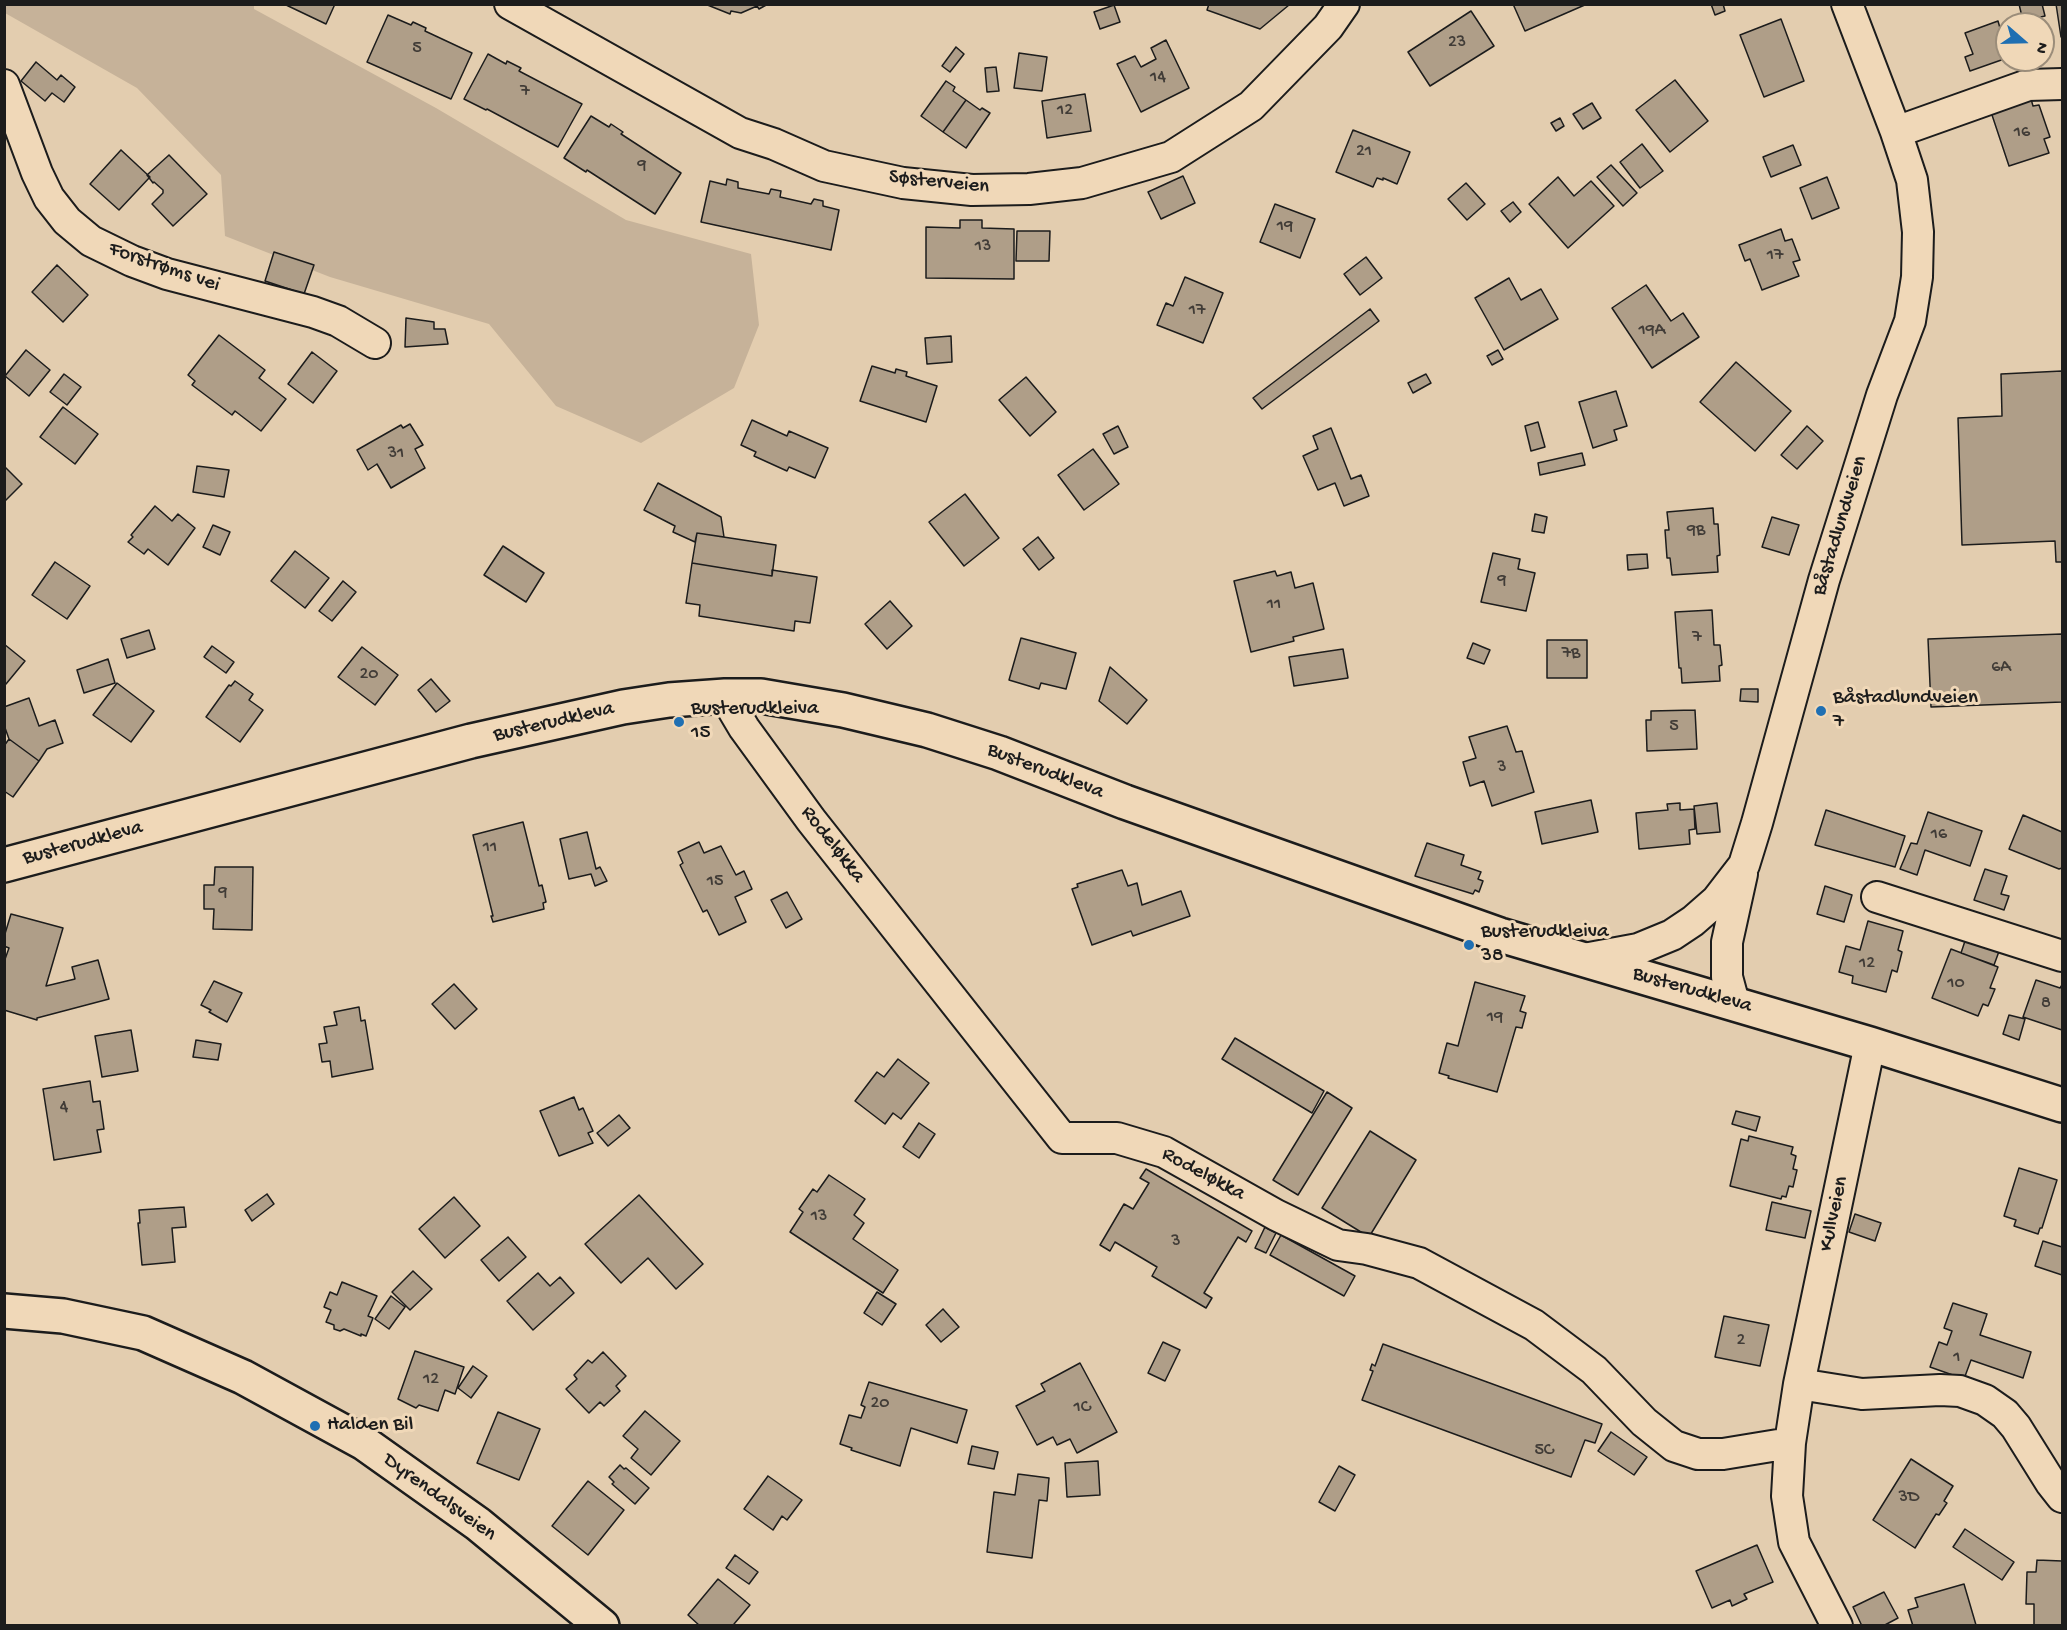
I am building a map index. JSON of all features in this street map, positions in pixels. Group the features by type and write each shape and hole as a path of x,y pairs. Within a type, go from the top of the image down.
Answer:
{"street":[{"name":"Søsterveien","path":"510,4 740,133 774,144 824,166 903,183 984,190 1029,189 1082,183 1172,157 1251,106 1328,27 1344,4"},
{"name":"Båstadlundveien","path":"1584,959 1638,949 1672,934 1693,921 1716,900 1744,865 1824,580 1882,395 1910,321 1917,277 1918,232 1911,180 1896,132 1847,4"},
{"name":"Forstrøms vei","path":"4,84 37,173 49,198 67,221 91,241 132,261 167,274 313,312 338,321 375,343"},
{"path":"1896,132 2028,85 2062,84"},
{"name":"Rodeløkka","path":"725,696 744,728 811,820 1062,1138 1117,1138 1164,1152 1276,1215 1338,1245 1367,1249 1419,1263 1534,1325 1594,1370 1644,1422 1674,1446 1698,1454 1723,1454 1790,1443"},
{"name":"Busterudkleva","path":"4,865 491,737 623,707 669,700 761,696 843,710 938,733 999,753 1125,802 1511,939 1734,1003 2062,1105"},
{"path":"1734,1003 1727,977 1727,942 1744,865"},
{"path":"1877,897 2062,956"},
{"name":"Kullveien","path":"1837,1626 1794,1542 1787,1496 1790,1443 1799,1384 1870,1044"},
{"name":"Dyrendalsveien","path":"4,1311 63,1316 143,1333 243,1377 364,1443 478,1524 602,1626"},
{"path":"1799,1384 1862,1394 1960,1391 1985,1400 2005,1414 2016,1426 2062,1497"}],"shaded area":[{"path":"5,4 254,5 254,9 436,108 626,220 751,254 759,325 734,388 641,443 556,406 489,324 330,277 225,236 221,175 137,88 5,13"}],"building":[{"path":"284,4 335,4 326,24"},
{"path":"705,4 768,4 759,9 757,6 741,13 731,11 730,14"},
{"path":"1209,4 1289,5 1260,29 1207,10"},
{"path":"1513,4 1587,4 1525,31"},
{"path":"1711,4 1723,4 1725,11 1715,15"},
{"path":"2019,4 2042,4 2044,12 2021,12"},
{"path":"2056,4 2062,4 2062,37 2061,37"},
{"path":"1114,5 1120,22 1100,29 1094,12"},
{"path":"1471,11 1494,46 1430,86 1408,52"},
{"path":"388,15 411,25 413,22 426,28 425,31 472,53 451,99 367,62"},
{"path":"1781,19 1804,81 1764,97 1740,35"},
{"path":"1995,22 1995,62 1970,71 1965,57 1973,54 1965,33"},
{"path":"1166,40 1189,88 1141,112 1117,64 1135,56 1141,67 1156,59 1151,48"},
{"path":"956,47 964,54 950,72 942,66"},
{"path":"1019,53 1047,57 1042,91 1014,88"},
{"path":"488,54 506,64 507,61 521,68 519,71 582,104 558,147 464,99"},
{"path":"36,62 57,80 61,75 75,87 64,102 52,93 45,101 21,81"},
{"path":"996,67 999,91 987,92 985,68"},
{"path":"1675,80 1708,121 1670,152 1636,110"},
{"path":"946,81 955,87 953,91 966,100 943,132 921,116"},
{"path":"1085,94 1091,131 1047,138 1042,101"},
{"path":"2031,99 2033,106 2039,105 2050,137 2044,139 2049,153 2009,166 1991,112"},
{"path":"966,100 980,110 982,108 990,113 966,148 943,132"},
{"path":"1592,103 1601,118 1583,129 1573,114"},
{"path":"591,116 609,127 611,124 623,132 621,134 681,173 655,214 587,170 586,172 564,158"},
{"path":"1560,118 1564,126 1556,131 1551,123"},
{"path":"1353,130 1410,152 1397,184 1377,178 1373,187 1336,172"},
{"path":"1642,144 1663,171 1640,188 1620,162"},
{"path":"1793,145 1801,165 1771,177 1763,157"},
{"path":"121,150 150,177 119,210 90,184"},
{"path":"169,155 207,194 173,226 152,204 163,193 163,190 147,175"},
{"path":"1611,165 1637,193 1623,206 1597,177"},
{"path":"1183,176 1195,203 1161,219 1148,192"},
{"path":"1558,177 1574,196 1591,181 1614,206 1568,248 1529,204"},
{"path":"1827,177 1839,208 1812,219 1800,188"},
{"path":"727,179 738,182 738,188 769,194 771,189 781,191 780,197 811,204 814,199 823,201 823,206 839,210 831,250 701,222 710,181 726,185"},
{"path":"1466,183 1485,204 1467,220 1448,199"},
{"path":"1513,202 1521,212 1510,222 1501,211"},
{"path":"1275,204 1315,219 1300,258 1260,242"},
{"path":"960,220 982,220 982,228 1014,229 1014,279 926,278 926,227 960,228"},
{"path":"1781,229 1785,241 1792,239 1800,260 1793,262 1799,276 1762,290 1750,259 1745,261 1739,245"},
{"path":"1017,231 1050,231 1049,261 1016,261"},
{"path":"274,252 314,265 304,294 265,281"},
{"path":"1366,257 1382,278 1360,295 1344,274"},
{"path":"57,265 88,295 63,322 32,292"},
{"path":"1185,277 1223,293 1203,343 1157,325 1166,303 1173,306"},
{"path":"1509,278 1521,300 1541,289 1558,319 1504,350 1475,298"},
{"path":"1646,285 1671,321 1683,313 1699,337 1652,368 1612,308"},
{"path":"1370,309 1379,321 1262,409 1253,398"},
{"path":"406,318 434,322 434,329 445,329 448,344 405,347"},
{"path":"219,335 265,370 259,378 286,399 261,431 235,411 232,415 192,385 195,381 188,375"},
{"path":"951,336 952,362 927,364 925,338"},
{"path":"26,350 50,370 29,396 5,376"},
{"path":"1498,350 1503,359 1492,365 1487,356"},
{"path":"312,352 337,371 313,403 288,384"},
{"path":"1736,362 1791,411 1755,451 1700,402"},
{"path":"872,366 895,373 896,369 907,372 906,376 937,386 926,422 860,401"},
{"path":"2062,371 2062,562 2056,562 2055,541 1962,545 1958,418 2002,416 2001,374"},
{"path":"64,374 81,387 67,405 50,392"},
{"path":"1426,374 1431,383 1413,393 1408,383"},
{"path":"1026,377 1056,412 1030,436 999,400"},
{"path":"1616,391 1627,426 1614,430 1617,440 1593,448 1579,402"},
{"path":"63,407 98,434 75,464 40,437"},
{"path":"752,420 787,436 789,431 828,448 815,478 789,467 787,471 754,456 756,452 741,445"},
{"path":"1538,422 1545,447 1531,451 1525,426"},
{"path":"410,424 423,445 415,449 425,468 391,488 377,464 368,470 357,450 401,425 403,428"},
{"path":"1118,426 1128,447 1114,454 1103,434"},
{"path":"1807,426 1823,441 1797,469 1781,455"},
{"path":"1331,428 1351,479 1361,475 1369,496 1344,506 1335,483 1318,490 1303,456 1318,449 1313,436"},
{"path":"1093,449 1119,484 1084,510 1058,475"},
{"path":"1582,453 1585,465 1540,475 1538,463"},
{"path":"4,466 22,484 4,502"},
{"path":"197,466 229,470 224,497 193,492"},
{"path":"658,483 721,517 724,537 697,533 695,542 673,532 675,526 644,510"},
{"path":"965,494 999,538 964,566 929,522"},
{"path":"155,506 172,521 178,514 195,528 168,565 148,549 144,554 128,542 133,537 131,535"},
{"path":"1713,508 1714,524 1718,524 1720,555 1717,556 1718,572 1672,575 1670,558 1667,558 1665,530 1669,530 1667,512"},
{"path":"1535,514 1547,517 1544,533 1532,531"},
{"path":"1772,517 1799,525 1789,555 1762,547"},
{"path":"213,525 230,532 220,555 203,547"},
{"path":"697,533 776,545 772,576 692,563"},
{"path":"1038,537 1054,558 1039,570 1023,549"},
{"path":"503,546 544,573 526,602 484,575"},
{"path":"295,551 329,578 305,608 271,581"},
{"path":"1493,553 1520,559 1518,569 1535,573 1526,611 1481,602"},
{"path":"1647,554 1648,568 1628,570 1627,555"},
{"path":"55,562 90,586 67,619 32,595"},
{"path":"692,563 772,576 772,570 817,577 810,623 795,621 794,631 699,616 700,605 686,603"},
{"path":"1275,571 1277,576 1291,572 1295,588 1313,583 1324,629 1293,637 1294,641 1251,652 1234,581"},
{"path":"343,581 356,592 332,621 319,611"},
{"path":"890,601 912,626 887,649 865,624"},
{"path":"1712,610 1714,645 1720,645 1722,665 1719,666 1720,681 1682,683 1675,612"},
{"path":"149,630 155,649 127,658 121,639"},
{"path":"2062,634 2062,702 1931,707 1928,639"},
{"path":"1021,638 1076,653 1066,689 1041,683 1039,689 1009,680"},
{"path":"1547,640 1587,640 1587,678 1547,678"},
{"path":"1473,643 1490,650 1484,664 1467,658"},
{"path":"4,644 25,661 6,684 4,683"},
{"path":"212,646 234,662 226,673 204,657"},
{"path":"362,647 398,675 375,705 338,677"},
{"path":"1343,649 1348,678 1294,686 1289,657"},
{"path":"108,659 115,683 84,693 77,670"},
{"path":"1110,667 1147,700 1127,724 1099,701"},
{"path":"431,679 450,701 436,712 418,690"},
{"path":"235,681 253,694 249,700 263,710 240,742 206,717 229,685 231,686"},
{"path":"117,683 154,711 131,742 93,715"},
{"path":"1741,689 1758,689 1758,702 1740,701"},
{"path":"29,698 39,726 55,720 63,743 47,749 39,761 9,739 4,725 4,707"},
{"path":"1695,710 1697,749 1647,751 1646,720 1651,720 1651,711"},
{"path":"1507,726 1516,752 1522,751 1534,792 1492,806 1484,781 1470,786 1463,762 1476,758 1469,737"},
{"path":"9,739 39,761 13,797 4,791 4,746"},
{"path":"1591,800 1598,832 1542,844 1535,812"},
{"path":"1680,803 1680,810 1694,809 1695,829 1689,830 1690,844 1639,849 1636,813 1668,810 1667,804"},
{"path":"1717,803 1720,832 1697,834 1694,806"},
{"path":"1826,810 1905,836 1895,867 1815,845"},
{"path":"1928,812 1982,831 1970,866 1925,850 1917,875 1900,869 1911,843 1917,844"},
{"path":"2023,815 2062,832 2062,868 2059,869 2009,849"},
{"path":"523,822 539,886 542,885 546,902 543,903 544,909 493,922 473,835"},
{"path":"587,832 596,869 600,867 607,881 595,886 591,874 569,879 560,839"},
{"path":"699,842 704,853 721,846 736,875 744,871 752,889 735,897 746,922 719,935 707,910 703,912 680,865 683,863 678,852"},
{"path":"1427,843 1464,855 1461,865 1481,872 1478,879 1483,881 1479,892 1475,890 1473,894 1415,876"},
{"path":"215,867 253,867 252,930 213,929 214,909 204,909 204,885 214,885"},
{"path":"1985,869 2007,876 2001,894 2009,896 2004,910 1974,900"},
{"path":"1122,870 1128,886 1137,883 1142,905 1181,891 1190,916 1133,936 1131,931 1092,945 1072,889 1078,887 1077,884"},
{"path":"1825,886 1852,895 1844,922 1817,914"},
{"path":"787,892 802,919 786,928 771,900"},
{"path":"11,914 63,928 46,986 75,979 72,967 98,960 109,999 37,1018 37,1020 4,1010 4,962 9,948 4,946 4,937"},
{"path":"1868,921 1903,931 1898,950 1902,952 1897,972 1892,970 1886,992 1852,983 1853,976 1839,972 1846,946 1860,950"},
{"path":"1967,935 2001,946 1994,965 1961,953"},
{"path":"1951,949 1998,967 1990,988 1995,989 1988,1006 1983,1004 1978,1016 1932,998"},
{"path":"2036,980 2060,988 2062,985 2062,1030 2023,1017"},
{"path":"214,981 242,993 227,1022 201,1005"},
{"path":"1475,982 1525,996 1520,1011 1526,1013 1522,1028 1516,1027 1497,1092 1448,1078 1449,1076 1439,1073 1447,1043 1458,1046"},
{"path":"454,984 477,1009 455,1029 432,1004"},
{"path":"359,1007 361,1021 365,1020 373,1069 332,1077 330,1061 322,1062 319,1044 327,1043 324,1027 337,1025 334,1012"},
{"path":"2009,1015 2025,1019 2019,1040 2003,1034"},
{"path":"131,1030 138,1071 102,1077 95,1036"},
{"path":"1235,1038 1324,1091 1312,1113 1222,1059"},
{"path":"196,1040 221,1044 218,1060 193,1057"},
{"path":"898,1059 929,1083 901,1119 893,1113 885,1124 855,1101 877,1072 884,1077"},
{"path":"90,1081 93,1102 100,1101 104,1129 97,1130 101,1152 54,1160 43,1089"},
{"path":"1327,1092 1352,1108 1298,1195 1273,1180"},
{"path":"574,1097 579,1110 583,1108 593,1131 588,1133 593,1143 559,1156 540,1111"},
{"path":"1736,1111 1760,1117 1756,1131 1732,1124"},
{"path":"619,1115 630,1128 608,1146 597,1133"},
{"path":"919,1123 935,1134 919,1158 903,1147"},
{"path":"1370,1131 1416,1160 1369,1237 1322,1208"},
{"path":"1749,1136 1793,1147 1791,1154 1796,1156 1793,1169 1797,1170 1793,1187 1789,1186 1786,1197 1782,1196 1781,1199 1730,1186 1741,1139 1748,1141"},
{"path":"2019,1168 2057,1180 2038,1234 2014,1226 2016,1220 2004,1216"},
{"path":"1146,1169 1252,1231 1246,1242 1238,1237 1204,1293 1212,1298 1206,1308 1152,1276 1157,1267 1115,1242 1110,1251 1100,1245 1124,1204 1133,1209 1149,1183 1140,1178"},
{"path":"829,1175 865,1199 854,1215 864,1223 853,1239 898,1270 883,1293 790,1232 803,1212 799,1209 813,1189 817,1192"},
{"path":"267,1194 274,1204 252,1221 245,1210"},
{"path":"639,1195 703,1264 676,1289 648,1258 621,1283 585,1244"},
{"path":"454,1197 480,1226 445,1258 419,1229"},
{"path":"1772,1202 1811,1211 1805,1238 1766,1230"},
{"path":"184,1207 186,1227 172,1228 175,1262 142,1265 139,1210"},
{"path":"1855,1214 1881,1223 1875,1241 1849,1232"},
{"path":"1265,1227 1276,1233 1266,1253 1255,1248"},
{"path":"1281,1235 1355,1276 1344,1296 1270,1255"},
{"path":"508,1237 526,1257 499,1281 481,1260"},
{"path":"2043,1241 2062,1247 2062,1275 2035,1266"},
{"path":"413,1271 432,1289 410,1310 392,1292"},
{"path":"538,1273 550,1286 560,1277 574,1293 533,1330 507,1301"},
{"path":"342,1282 377,1296 368,1316 373,1318 366,1336 344,1329 340,1331 334,1329 334,1325 326,1322 331,1310 324,1307 330,1292 337,1295"},
{"path":"877,1292 896,1304 882,1325 864,1313"},
{"path":"391,1296 405,1307 389,1329 375,1319"},
{"path":"1953,1303 1987,1314 1980,1335 2031,1352 2023,1378 1971,1360 1964,1379 1930,1367 1939,1342 1947,1345 1952,1331 1944,1328"},
{"path":"943,1309 959,1327 941,1342 926,1325"},
{"path":"1724,1316 1769,1325 1760,1366 1715,1357"},
{"path":"1163,1342 1180,1350 1165,1381 1148,1373"},
{"path":"1383,1344 1602,1424 1595,1443 1585,1440 1571,1477 1362,1400 1373,1371 1370,1370 1372,1364 1375,1366"},
{"path":"415,1351 464,1367 455,1394 445,1390 438,1411 419,1405 416,1408 398,1399"},
{"path":"603,1352 626,1376 616,1386 620,1391 604,1406 600,1402 589,1413 566,1389 577,1379 574,1375 588,1360 592,1363"},
{"path":"1080,1363 1117,1432 1077,1453 1070,1439 1057,1445 1053,1437 1037,1445 1016,1406 1045,1391 1041,1384"},
{"path":"473,1366 487,1376 471,1398 458,1388"},
{"path":"869,1382 967,1410 957,1443 911,1428 900,1466 851,1450 852,1448 840,1444 849,1415 861,1418 865,1407 861,1405"},
{"path":"645,1411 680,1441 651,1475 631,1458 638,1449 623,1436"},
{"path":"498,1412 540,1429 519,1480 477,1463"},
{"path":"1611,1432 1647,1457 1634,1475 1598,1451"},
{"path":"972,1446 998,1452 994,1469 968,1464"},
{"path":"1911,1459 1953,1486 1944,1501 1947,1503 1939,1515 1936,1514 1915,1548 1873,1520"},
{"path":"1098,1461 1100,1495 1067,1497 1065,1463"},
{"path":"620,1465 649,1488 635,1504 612,1484 614,1482 609,1477"},
{"path":"1339,1466 1355,1475 1335,1511 1319,1502"},
{"path":"1018,1474 1049,1478 1047,1501 1039,1500 1032,1558 987,1552 994,1492 1015,1495"},
{"path":"768,1476 802,1500 787,1520 782,1516 773,1530 744,1509"},
{"path":"588,1481 624,1510 588,1555 552,1526"},
{"path":"1965,1529 2014,1562 2002,1580 1953,1547"},
{"path":"1757,1545 1773,1582 1744,1594 1747,1599 1732,1606 1730,1600 1712,1608 1696,1571"},
{"path":"735,1555 758,1572 749,1584 726,1568"},
{"path":"2037,1560 2062,1561 2062,1626 2034,1626 2034,1604 2026,1604 2027,1572 2036,1572"},
{"path":"718,1579 750,1605 734,1624 735,1626 700,1626 688,1615"},
{"path":"1964,1584 1976,1625 1913,1626 1908,1610 1918,1607 1915,1598"},
{"path":"1884,1592 1898,1618 1883,1626 1862,1626 1853,1607"}],"place":[{"name":"Båstadlundveien 7","path":"1821,711"},
{"name":"Busterudkleiva 15","path":"679,722"},
{"name":"Busterudkleiva 38","path":"1469,945"},
{"name":"Halden Bil","path":"315,1426"}]}
